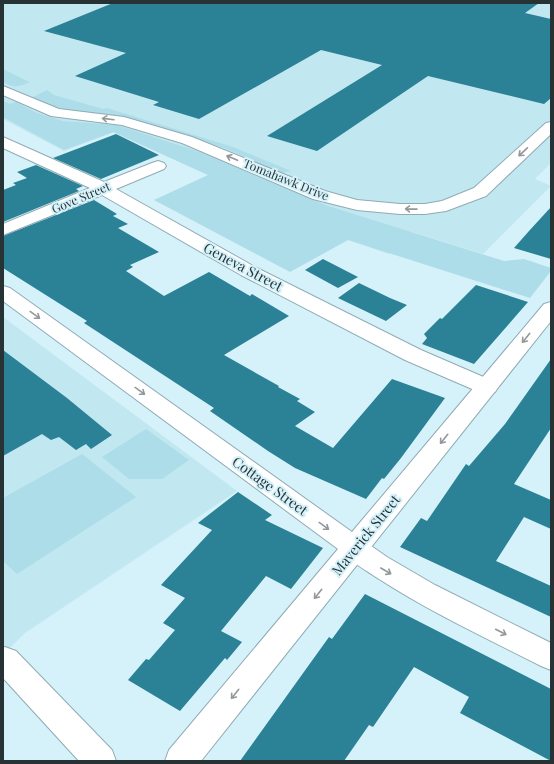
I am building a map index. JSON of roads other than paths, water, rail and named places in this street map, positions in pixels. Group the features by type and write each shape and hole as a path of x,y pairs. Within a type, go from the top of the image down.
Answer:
{"street":[{"name":"Tomahawk Drive","path":"10,93 56,113 124,121 188,140 319,195 357,205 400,209 425,209 446,206 480,192 551,126"},
{"name":"Geneva Street","path":"3,142 71,172 248,271 413,355 487,387"},
{"name":"Gove Street","path":"3,230 158,166"},
{"name":"Cottage Street","path":"3,292 381,568 425,593 551,657"},
{"name":"Maverick Street","path":"181,761 551,308"},
{"path":"5,660 100,761"}]}
